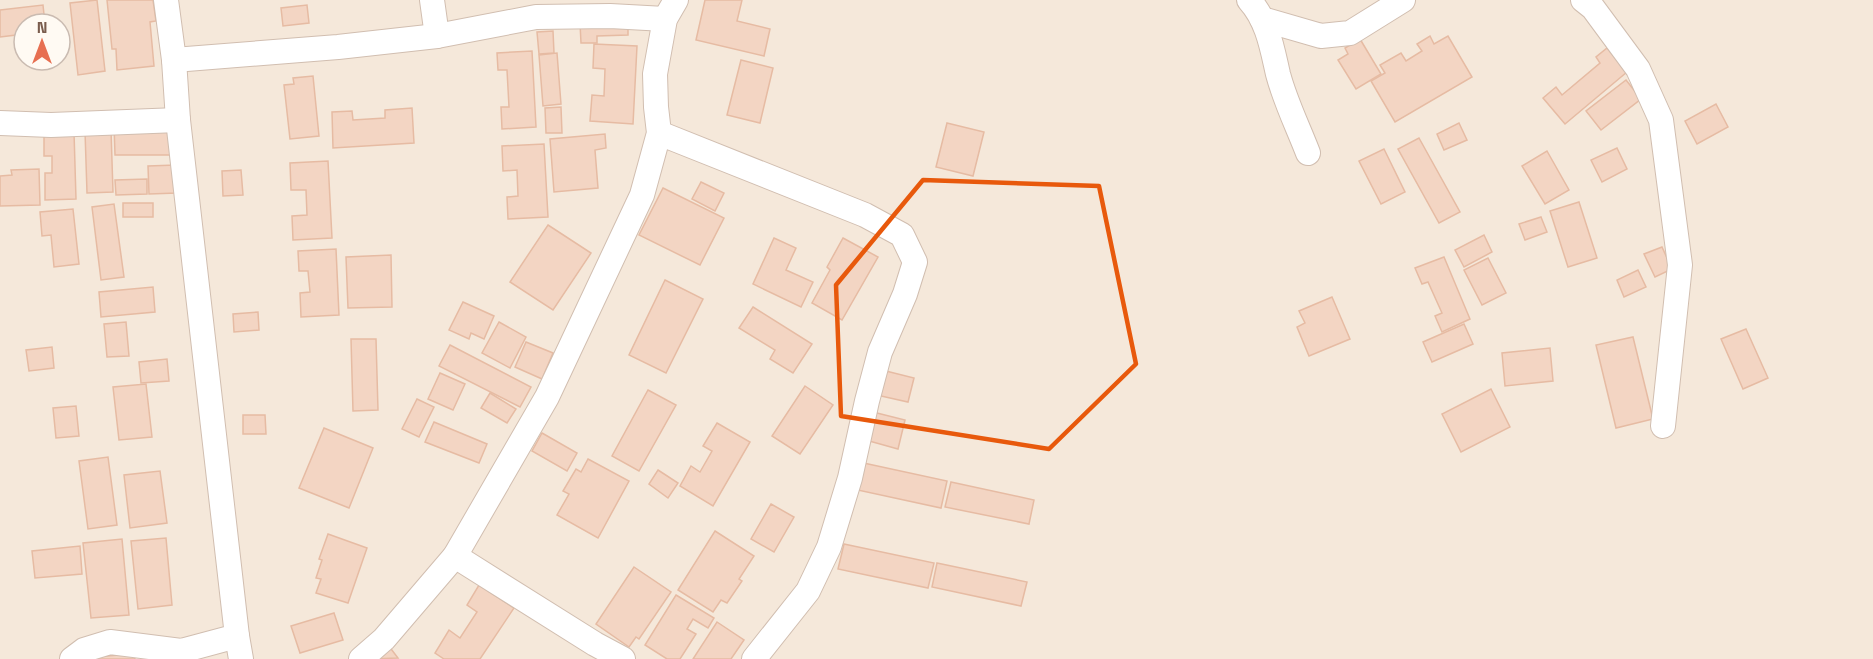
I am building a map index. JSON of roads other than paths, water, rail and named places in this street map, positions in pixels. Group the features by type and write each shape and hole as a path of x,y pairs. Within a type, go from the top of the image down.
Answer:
{"street":[{"path":"72,659 84,650 110,642 181,651 239,647 166,0"},
{"path":"432,0 437,36"},
{"path":"1256,10 1321,36 1350,33 1403,0"},
{"path":"1583,0 1593,8 1638,69 1661,120 1680,265 1663,426"},
{"path":"174,60 338,47 437,36 536,17 610,16 670,10 655,74 659,133 642,195 547,397 455,556 384,639 361,659"},
{"path":"1256,10 1274,51 1278,75 1308,153"},
{"path":"0,123 51,125 178,120"},
{"path":"659,133 865,215 902,235 915,262 905,294 880,352 850,478 829,547 808,591 754,659"},
{"path":"455,556 622,659"}]}
